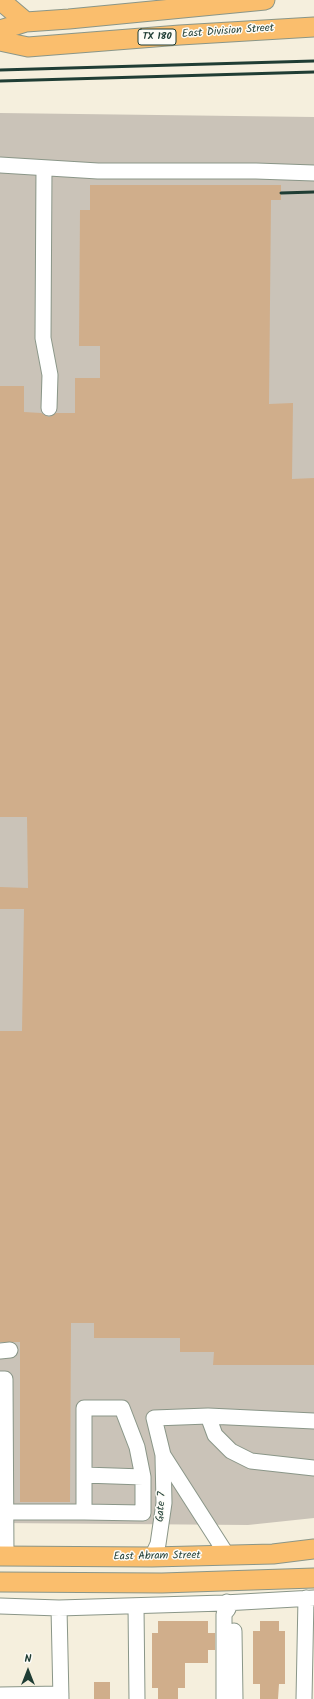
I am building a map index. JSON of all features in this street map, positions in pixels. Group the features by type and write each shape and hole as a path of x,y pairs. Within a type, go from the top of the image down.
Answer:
{"main road":[{"path":"0,0 26,22"},
{"name":"TX 180","path":"0,30 26,22 265,0"},
{"name":"East Division Street","path":"0,41 28,47 180,35 314,27"},
{"name":"East Abram Street","path":"3,1556 227,1556 273,1554 314,1549"},
{"path":"273,1554 275,1580"},
{"path":"3,1556 3,1582 162,1583 314,1578"}],"street":[{"path":"0,165 98,171 256,171 314,173"},
{"path":"44,168 43,338 50,374 49,408"},
{"path":"0,1379 5,1378 3,1556"},
{"path":"4,1505 84,1512 143,1513 143,1477 137,1447 122,1408 84,1408 84,1512"},
{"path":"208,1416 215,1435 231,1451 245,1458 252,1461 314,1468"},
{"path":"227,1556 163,1455 154,1418 208,1416 314,1421"},
{"name":"Gate 7","path":"152,1557 158,1544 164,1503 163,1455"},
{"path":"84,1475 143,1477"},
{"path":"275,1580 280,1600"},
{"path":"0,1606 59,1608 228,1606 310,1598 304,1699"},
{"path":"136,1606 137,1699"},
{"path":"224,1699 224,1614 228,1606"},
{"path":"228,1606 234,1614 235,1699"},
{"path":"0,1695 61,1697 59,1608"}],"shaded area":[{"path":"0,113 314,117 314,1518 248,1525 0,1523"}],"building":[{"path":"90,185 281,185 281,200 271,200 269,404 293,403 292,479 314,478 314,1365 213,1365 214,1352 180,1352 180,1338 94,1338 94,1323 71,1323 70,1502 20,1502 20,1342 0,1342 0,1031 22,1031 24,909 0,909 0,887 28,888 27,817 0,817 0,386 24,386 24,412 41,413 49,417 56,413 75,413 75,378 100,378 100,346 79,346 80,210 90,210"},
{"path":"158,1621 208,1621 208,1633 215,1633 215,1650 208,1650 208,1663 185,1663 185,1688 178,1688 178,1699 158,1699 158,1688 152,1688 152,1633 158,1633"},
{"path":"260,1621 279,1621 279,1631 285,1631 285,1684 279,1684 278,1699 260,1699 260,1684 253,1684 253,1631 260,1631"},
{"path":"94,1682 110,1682 110,1699 94,1699"}],"railway":[{"path":"0,70 314,61"},
{"path":"0,81 314,72"},
{"path":"281,193 314,192"}]}
